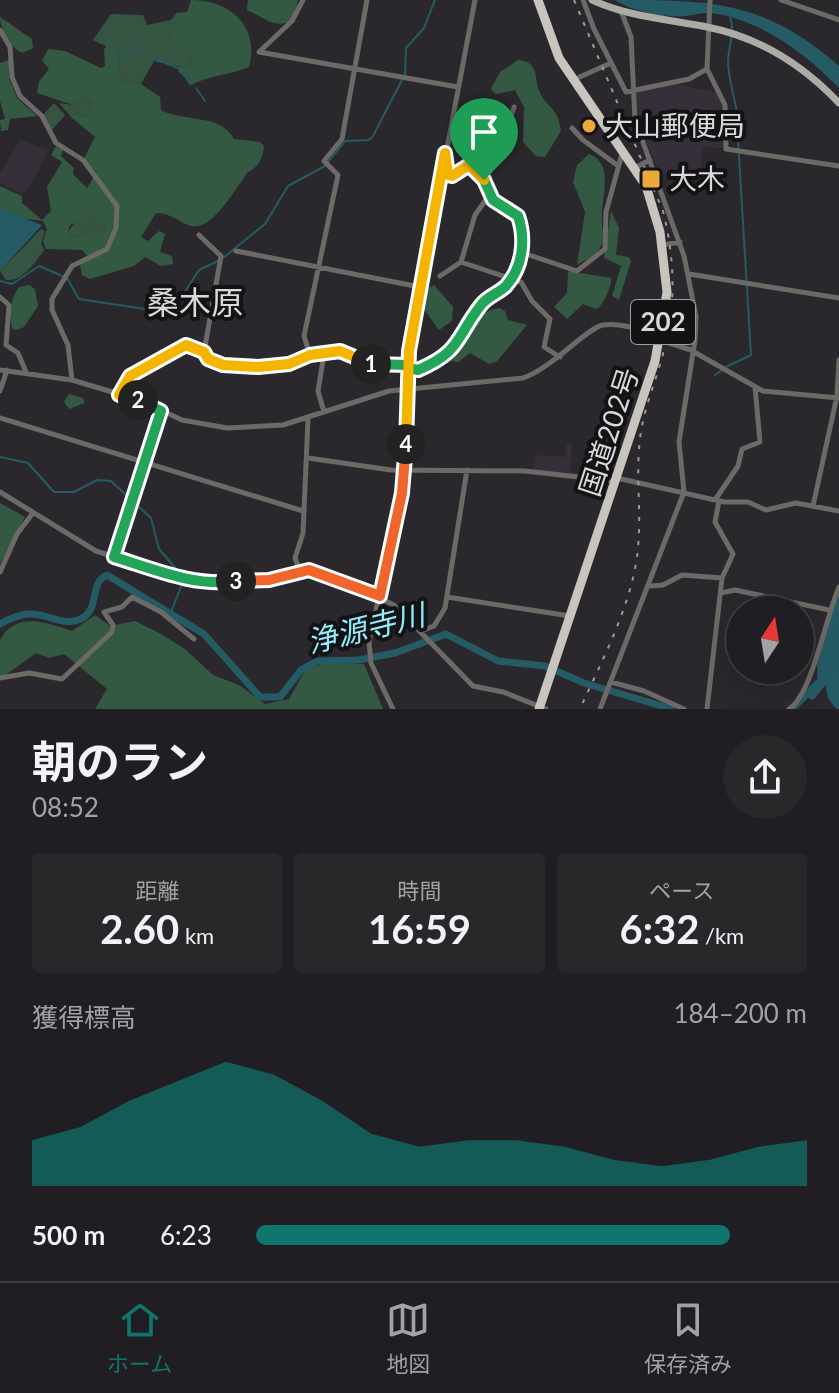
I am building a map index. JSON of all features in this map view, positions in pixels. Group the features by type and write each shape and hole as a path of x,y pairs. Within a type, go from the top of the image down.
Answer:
{"highway":[{"name":"国道202号","path":"538,0 551,44 572,80 636,167 653,204 662,245 667,292 661,338 541,708"}],"main road":[{"path":"592,0 621,11 708,24 763,45 791,61 839,103"}],"street":[{"path":"303,0 292,21 259,52 458,87"},
{"path":"310,355 304,336 338,175 324,161 342,139 367,0"},
{"path":"393,709 373,668 369,650 405,468 408,366 420,287 475,0"},
{"path":"583,0 626,92 689,79 707,69"},
{"path":"710,0 707,69 725,105 726,149 839,166"},
{"path":"781,0 839,20"},
{"path":"600,709 651,586 684,492 679,442 694,352 696,316 680,242 635,120 631,89 631,37 621,11"},
{"path":"0,30 10,47 12,77 20,96 42,116 56,143 83,160 117,206 116,228 107,249 77,262 65,277 52,305 68,345 72,380"},
{"path":"572,80 612,63"},
{"path":"484,180 496,163 514,107"},
{"path":"572,128 583,140 618,165"},
{"path":"523,253 577,271 600,256 605,249 606,212 624,150"},
{"path":"119,395 130,376 186,345 204,352 208,359 223,365 247,367 289,364 310,355 344,351 372,364 421,369 453,351 483,302 510,279 523,253 518,216 496,204 484,180 469,165 452,176 448,175 445,153"},
{"path":"636,167 650,160"},
{"path":"440,276 461,262 475,215 490,194"},
{"path":"199,235 221,256 204,352"},
{"path":"662,245 680,242"},
{"path":"236,251 420,287"},
{"path":"461,262 521,282 532,301 550,319 544,347 560,357"},
{"path":"689,274 839,298"},
{"path":"0,297 9,305 6,345 18,353 26,372"},
{"path":"0,391 3,370 26,372 72,380 182,420 227,428 272,427 308,419 389,391 523,378 539,373 602,325 619,325 694,352 770,393 838,397"},
{"path":"324,354 318,391 324,412"},
{"path":"813,506 838,397 839,360"},
{"path":"697,709 707,709 722,578 733,554 715,522 717,500 738,466 742,449 760,442 755,386"},
{"path":"114,557 161,411"},
{"path":"0,418 303,511"},
{"path":"300,571 295,558 303,533 308,419"},
{"path":"308,458 391,470 525,471 616,480 717,500 748,502 772,511 787,504 839,511"},
{"path":"422,632 434,626 443,615 467,470"},
{"path":"0,492 78,542 114,557 211,584 269,580 300,571 323,572 380,596 422,632 437,652 473,686 541,708"},
{"path":"0,572 17,534 33,513"},
{"path":"651,586 663,585 682,575 722,578"},
{"path":"789,709 810,679 829,610 839,587"},
{"path":"721,593 735,590 829,610"},
{"path":"0,678 29,673 62,679 112,632 113,625 104,612 122,607 132,597 161,612 194,639"},
{"path":"447,597 570,616"},
{"path":"611,682 684,709"}],"shaded area":[{"path":"676,84 717,93 723,105 724,148 703,147 701,171 659,173 637,120 634,90"},
{"path":"20,140 48,150 34,180 23,194 0,183 0,174"},
{"path":"567,443 572,444 570,473 534,470 536,455 565,457"}],"green space":[{"path":"191,0 218,5 239,18 250,39 249,67 192,85 178,71 180,66 188,68 193,57 172,38 176,13 187,12"},
{"path":"248,0 298,0 294,19 276,24 247,10"},
{"path":"176,13 173,38 193,56 188,68 154,61 141,84 122,80 118,72 120,53 93,40 111,14 143,15 147,25 171,20"},
{"path":"0,17 32,39 33,48 22,53 14,47 4,32"},
{"path":"107,46 120,53 118,72 122,80 141,84 160,97 161,110 220,125 234,139 260,142 264,146 258,164 207,222 191,226 156,213 141,237 148,241 159,231 165,234 160,252 172,256 173,264 161,266 145,257 134,266 90,279 82,275 80,264 97,252 87,256 82,250 46,249 43,241 47,229 43,221 18,218 0,209 0,186 22,196 22,203 42,220 51,211 47,187 62,162 51,155 56,146 63,150 61,156 74,168 73,174 87,188 96,173 84,159 95,137 71,117 76,113 86,117 94,105 84,95 73,105 37,93 39,82 49,69 42,61 48,49 65,51 101,68 105,66 104,49","holes":["86,208 104,223 105,229 101,234 87,230 83,236 73,237 68,232 70,225 79,221"]},
{"path":"9,60 9,78 17,98 37,116 10,119 8,130 1,131 0,120 5,119 0,101 0,63"},
{"path":"518,60 525,61 533,68 540,93 555,112 559,123 561,131 545,157 536,156 523,142 524,107 515,90 496,94 491,89 500,72"},
{"path":"84,95 94,105 86,117 76,113 71,117 59,103 73,105"},
{"path":"54,103 65,115 52,130 44,114"},
{"path":"465,126 483,128 483,141 470,136 457,143 454,139"},
{"path":"589,154 597,158 604,172 603,239 597,252 577,265 585,212 573,182 577,165"},
{"path":"86,207 104,223 105,229 101,235 87,230 83,236 73,237 68,232"},
{"path":"611,211 619,228 616,255 629,257 631,261 619,300 612,296 621,266 604,258"},
{"path":"41,229 45,231 41,243 44,250 23,275 6,280 0,271"},
{"path":"568,271 611,278 611,282 607,295 597,309 583,304 567,319 554,307 567,293"},
{"path":"29,285 35,289 38,306 24,327 16,330 11,323 12,302 19,287"},
{"path":"434,285 453,307 452,321 439,330 423,308 423,290"},
{"path":"500,308 505,311 508,320 527,325 497,361 489,364 470,353 458,362 436,358 435,366 428,363 434,355 457,342 485,313"},
{"path":"69,394 83,398 85,403 69,409 64,402"},
{"path":"0,503 25,517 0,564"},
{"path":"95,615 110,626 135,621 159,633 185,649 213,675 239,685 265,704 289,699 307,667 329,663 364,664 383,709 95,709 107,689 64,654 49,658 36,653 0,679 0,640 14,625 42,622 72,631"}],"water":[{"path":"615,0 708,3 760,16 812,44 839,66 839,88 797,51 748,23 712,13 659,15 631,8"},
{"path":"0,209 42,225 0,271"},
{"path":"839,593 839,709 836,709 828,698 825,683 818,683 817,672 823,637"}],"waterway":[{"path":"405,75 406,48 424,28 435,0"},
{"path":"726,367 751,355 736,107 728,67 732,33 730,16"},
{"path":"121,51 129,46"},
{"path":"134,46 144,54"},
{"path":"152,58 181,69 190,84"},
{"path":"223,258 265,224 288,186 325,166 345,141 369,140 402,80"},
{"path":"196,88 205,101"},
{"path":"0,281 12,284 39,266 67,278 79,299 158,311 184,293 199,270 218,261"},
{"path":"715,375 721,371"},
{"path":"0,457 28,463 54,492 74,492 97,480 111,481 151,518 159,549 182,576"},
{"name":"浄源寺川","path":"0,624 30,614 64,621 84,617 92,607 98,583 107,575 204,634 260,697 280,697 301,670 317,661 358,660 395,653 446,634 498,661 545,666 584,683 672,709"},
{"path":"171,612 183,582"},
{"name":"浄源寺川","path":"794,707 818,683 812,696 829,675"}],"railway":[{"path":"574,0 663,211 672,268 672,305 666,342 640,441 639,533 635,569 615,631 580,709"}],"place":[{"name":"大山郵便局","path":"589,126"},
{"name":"大木","path":"651,179"}],"district":[{"name":"桑木原","path":"195,303"}],"route":[{"path":"484,180 469,165 452,176 448,175 445,153 409,351 408,368 405,478 380,596 323,572 309,570 269,580 211,584 114,557 161,411 139,400 119,395 130,376 173,355 186,345 204,352 208,359 238,367 289,364 310,355 340,351 349,352 372,364 408,365 408,368 421,369 453,351 483,302 505,287 523,253 518,216 496,204 484,180"}]}
